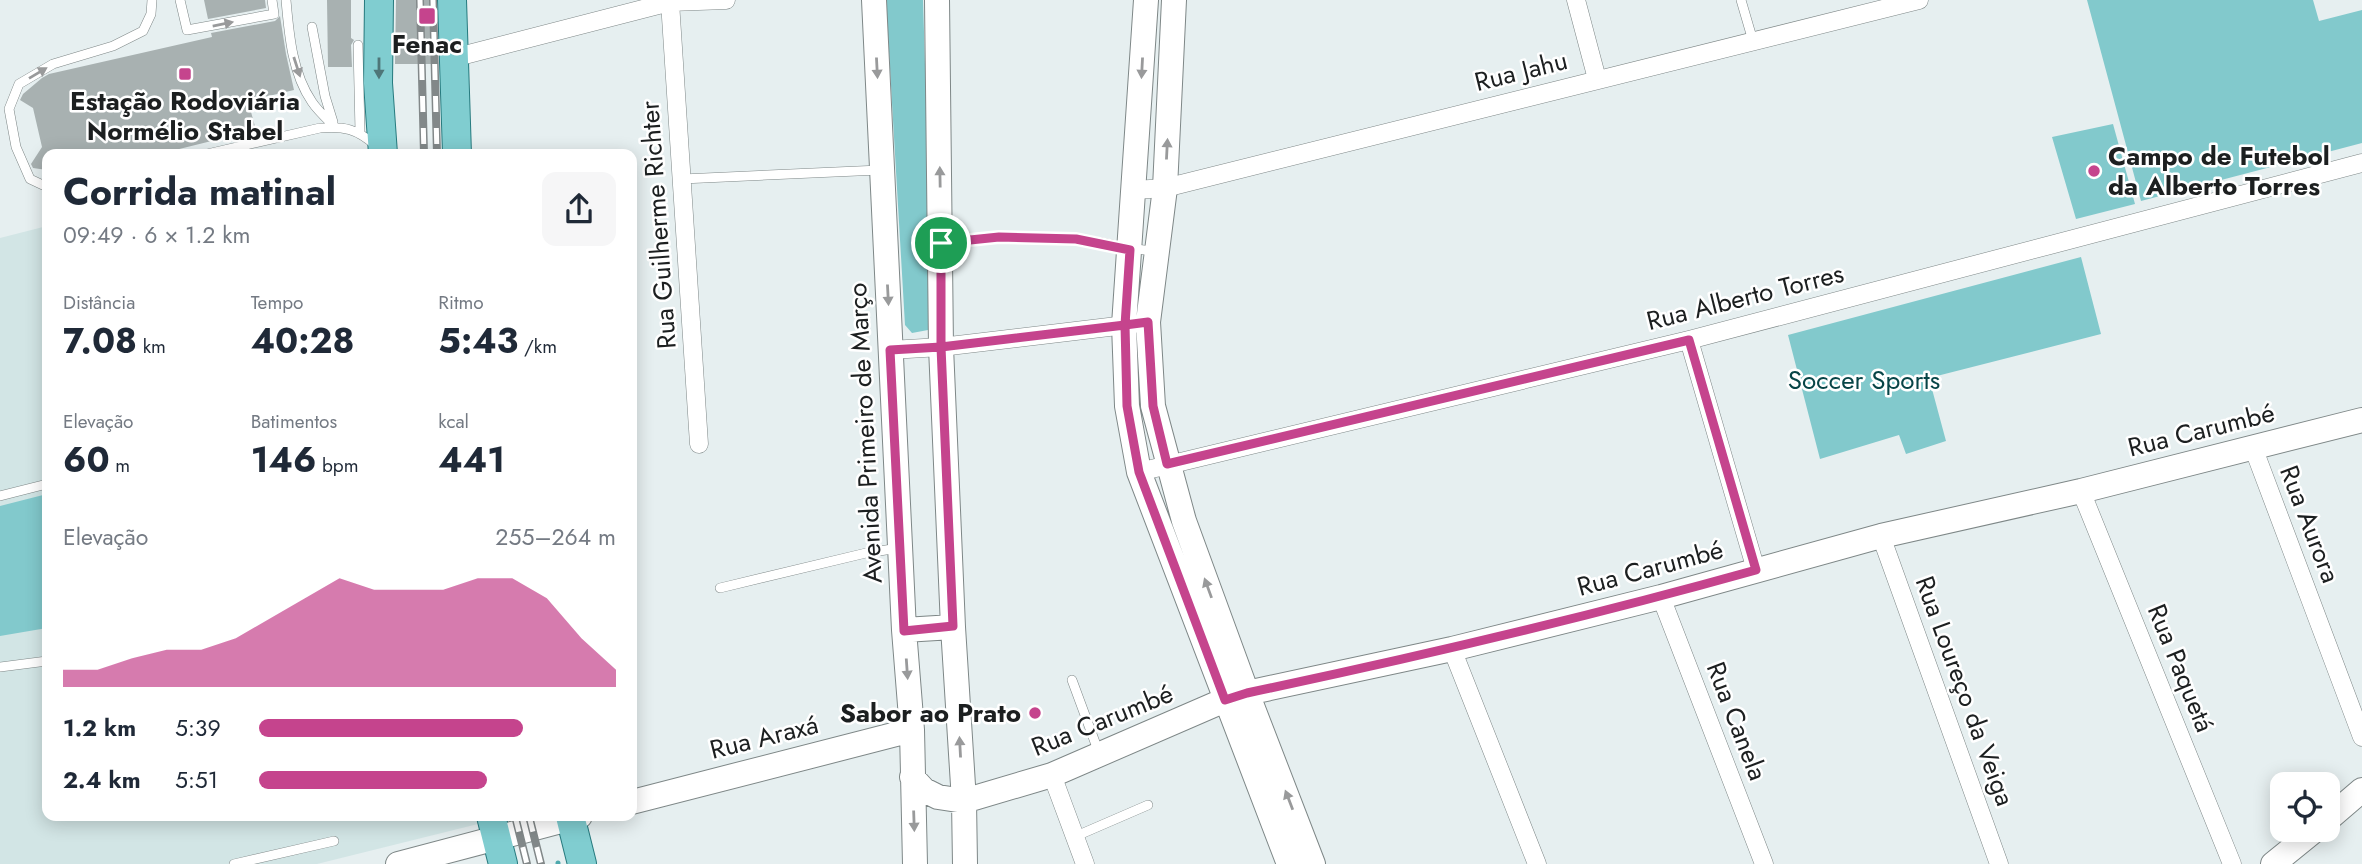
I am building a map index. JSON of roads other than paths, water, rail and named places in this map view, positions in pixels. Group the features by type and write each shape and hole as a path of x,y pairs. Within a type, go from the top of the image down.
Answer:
{"main road":[{"path":"379,0 379,83 383,149"},
{"path":"452,0 457,149"},
{"name":"Avenida Primeiro de Março","path":"874,0 904,631 912,730 915,864"},
{"path":"937,0 941,347 965,864"},
{"path":"1146,0 1130,250 1136,323 1167,464 1289,864"},
{"path":"1174,0 1165,188 1156,251 1136,323 1127,406 1139,472 1236,697 1313,864"},
{"name":"Rua Carumbé","path":"964,801 1052,775 1236,697 1452,649 1661,597 1881,536 2081,491 2362,420"},
{"path":"904,631 953,626"},
{"name":"Rua Araxá","path":"637,801 912,730"},
{"path":"912,777 924,790 938,797 964,801"},
{"path":"2340,809 2362,790"},
{"path":"398,864 493,826 533,821"},
{"path":"574,821 582,864"},
{"path":"493,826 503,864"},
{"path":"2273,864 2300,842"}],"street":[{"path":"453,58 670,2 726,0"},
{"path":"1576,0 1597,79"},
{"name":"Rua Jahu","path":"1135,190 1165,188 1919,0"},
{"name":"Rua Guilherme Richter","path":"670,2 699,444"},
{"name":"Rua Alberto Torres","path":"1139,472 1689,340 2362,163"},
{"path":"890,350 941,347 1136,323"},
{"path":"1689,340 1756,570"},
{"name":"Rua Aurora","path":"2253,447 2362,737"},
{"name":"Rua Paquetá","path":"2081,491 2232,864"},
{"name":"Rua Loureço da Veiga","path":"1881,536 1999,864"},
{"name":"Rua Canela","path":"1661,597 1764,864"},
{"path":"1452,649 1537,864"},
{"path":"1052,775 1085,864"}],"lane":[{"path":"42,185 30,179 16,147 9,108 19,84 52,64 113,46 143,31 151,14 152,0"},
{"path":"180,0 187,30 274,14 272,0"},
{"path":"286,0 296,67 311,102 335,127"},
{"path":"1741,0 1753,41"},
{"path":"312,27 325,96 335,127"},
{"path":"358,45 360,132"},
{"path":"228,149 335,127 360,132 379,149"},
{"path":"682,179 882,170"},
{"path":"941,243 999,237 1076,239 1130,250 1156,251"},
{"path":"0,496 42,485"},
{"path":"720,588 900,547"},
{"path":"0,667 42,662"},
{"path":"1072,680 1099,755"},
{"path":"1074,837 1148,805"},
{"path":"234,864 334,841"}],"railway":[{"path":"420,0 424,149"},
{"path":"433,0 437,149"},
{"path":"516,821 527,864"},
{"path":"530,821 541,864"}],"place":[{"name":"Fenac","path":"427,16"},
{"name":"Estação Rodoviária Normélio Stabel","path":"185,74"},
{"name":"Campo de Futebol da Alberto Torres","path":"2094,171"},
{"name":"Sabor ao Prato","path":"1035,713"}],"park label":[{"name":"Soccer Sports","path":"1864,380"}]}
